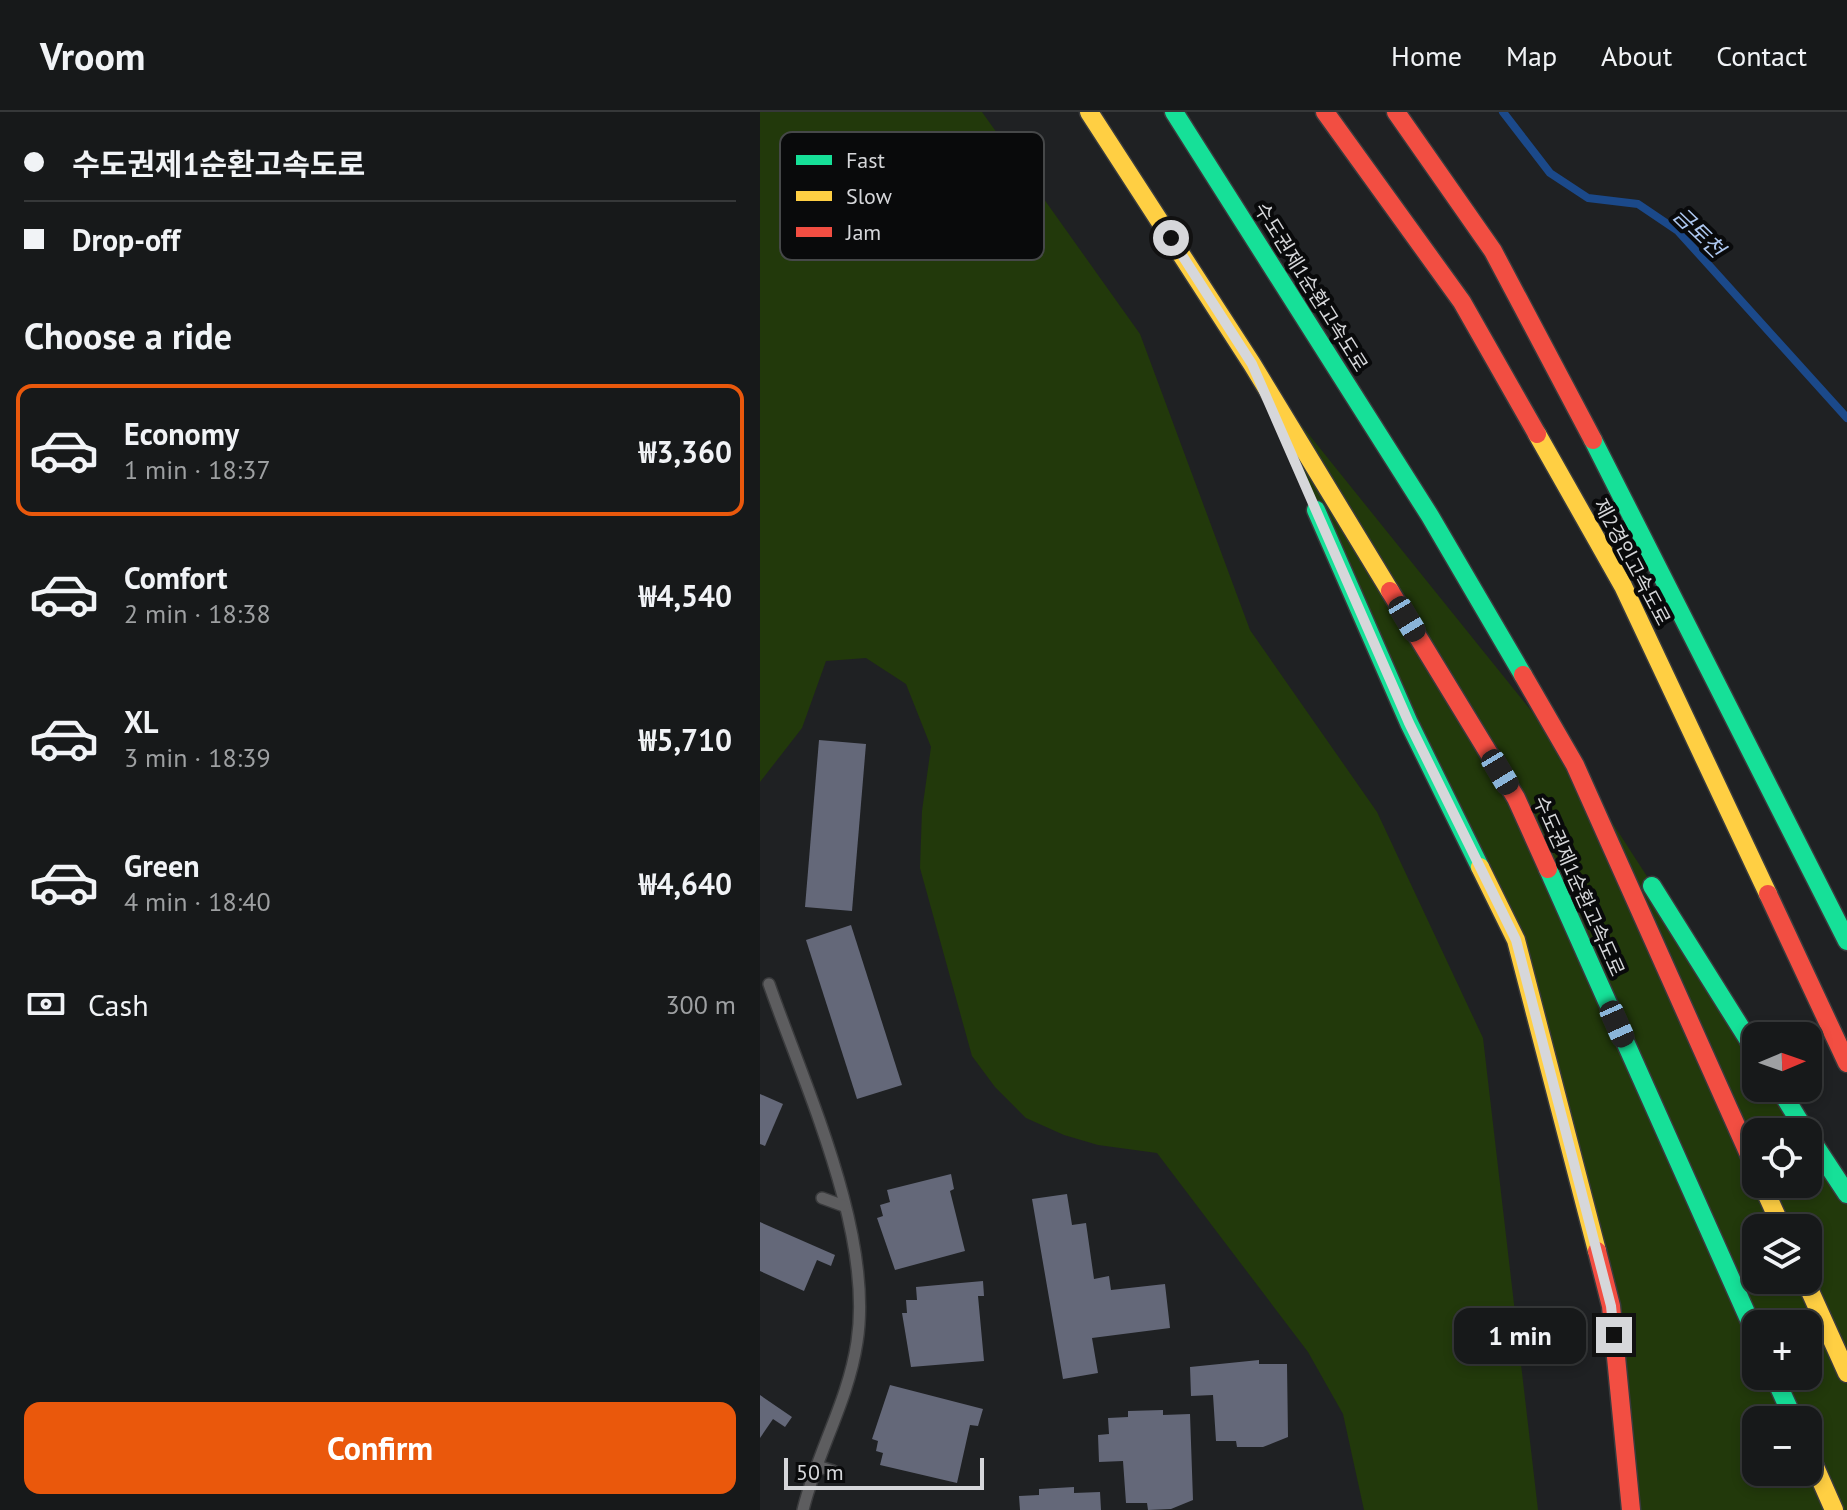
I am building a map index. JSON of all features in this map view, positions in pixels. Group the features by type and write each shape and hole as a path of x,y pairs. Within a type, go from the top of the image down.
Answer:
{"highway":[{"name":"수도권제1순환고속도로","path":"1089,112 1252,364 1516,798 1745,1310"},
{"name":"수도권제1순환고속도로","path":"1174,112 1430,516 1575,765 1742,1139"},
{"name":"제2경인고속도로","path":"1325,112 1462,302 1623,586 1847,1063"},
{"name":"제2경인고속도로","path":"1396,112 1493,251 1648,542 1847,941"},
{"path":"1252,364 1409,723 1516,940 1611,1306 1631,1510"},
{"path":"1575,765 1742,1030"},
{"path":"1822,1156 1847,1194"},
{"path":"1811,1294 1847,1373"},
{"path":"1822,1483 1834,1510"}],"lane":[{"path":"769,984 844,1206 855,1251 861,1312 847,1395 817,1466 803,1510"},
{"path":"822,1198 844,1206"},
{"path":"817,1466 833,1471"}],"green space":[{"path":"760,112 982,112 996,132 780,132 780,260 1044,260 1044,199 1140,334 1250,630 1377,812 1483,1038 1538,1510 1364,1510 1343,1414 1308,1352 1157,1153 1098,1145 1064,1135 1026,1118 995,1087 972,1056 920,868 922,811 931,747 906,684 866,658 826,661 802,728 760,782"},
{"path":"1252,364 1575,765 1742,1023 1742,1102 1793,1102 1803,1118 1742,1118 1742,1198 1822,1198 1822,1147 1847,1186 1847,1510 1631,1510 1611,1306 1516,940"}],"building":[{"path":"819,740 866,744 852,911 805,907"},
{"path":"851,925 902,1085 857,1099 806,940"},
{"path":"760,1094 783,1104 765,1146 760,1144"},
{"path":"951,1174 954,1189 950,1191 965,1251 895,1270 877,1218 883,1216 880,1205 890,1202 887,1190"},
{"path":"1067,1194 1072,1225 1086,1223 1094,1279 1109,1276 1111,1290 1165,1284 1170,1328 1092,1338 1098,1373 1063,1379 1032,1199"},
{"path":"760,1222 835,1255 831,1266 817,1260 804,1291 760,1271"},
{"path":"983,1281 984,1296 978,1296 984,1361 911,1367 902,1313 907,1313 906,1300 917,1300 916,1287"},
{"path":"1259,1360 1259,1364 1287,1364 1288,1437 1263,1447 1237,1447 1236,1441 1216,1441 1213,1395 1191,1396 1190,1367"},
{"path":"890,1385 983,1409 978,1426 970,1425 957,1483 880,1465 883,1453 876,1451 878,1441 872,1439"},
{"path":"760,1395 792,1417 785,1427 773,1419 760,1438"},
{"path":"1163,1410 1163,1415 1190,1414 1193,1500 1171,1509 1148,1510 1147,1503 1126,1503 1123,1461 1099,1462 1098,1435 1109,1434 1108,1418 1128,1417 1128,1411"},
{"path":"1074,1487 1074,1493 1100,1492 1101,1510 1020,1510 1019,1496 1039,1495 1039,1489"}],"waterway":[{"name":"금토천","path":"1503,112 1550,173 1588,198 1638,204 1678,231 1847,418"}],"traffic: fast":[{"path":"1174,112 1430,516 1523,675"},
{"path":"1593,440 1847,941"},
{"path":"1316,510 1409,723 1480,867"},
{"path":"1548,869 1745,1310"},
{"path":"1652,886 1742,1030"},
{"path":"1788,1102 1797,1118"},
{"path":"1822,1156 1847,1194"},
{"path":"1780,1390 1788,1406"}],"traffic: slow":[{"path":"1089,112 1252,364 1390,591"},
{"path":"1537,434 1623,586 1768,894"},
{"path":"1480,867 1516,940 1597,1251"},
{"path":"1768,1198 1776,1214"},
{"path":"1811,1294 1847,1373"},
{"path":"1822,1483 1834,1510"}],"traffic: jam":[{"path":"1325,112 1462,302 1537,434"},
{"path":"1396,112 1493,251 1593,440"},
{"path":"1390,591 1516,798 1548,869"},
{"path":"1523,675 1575,765 1742,1139"},
{"path":"1768,894 1847,1063"},
{"path":"1597,1251 1611,1306 1631,1510"}],"route":[{"path":"1171,238 1252,364 1409,723 1516,940 1611,1306 1614,1335"}]}
